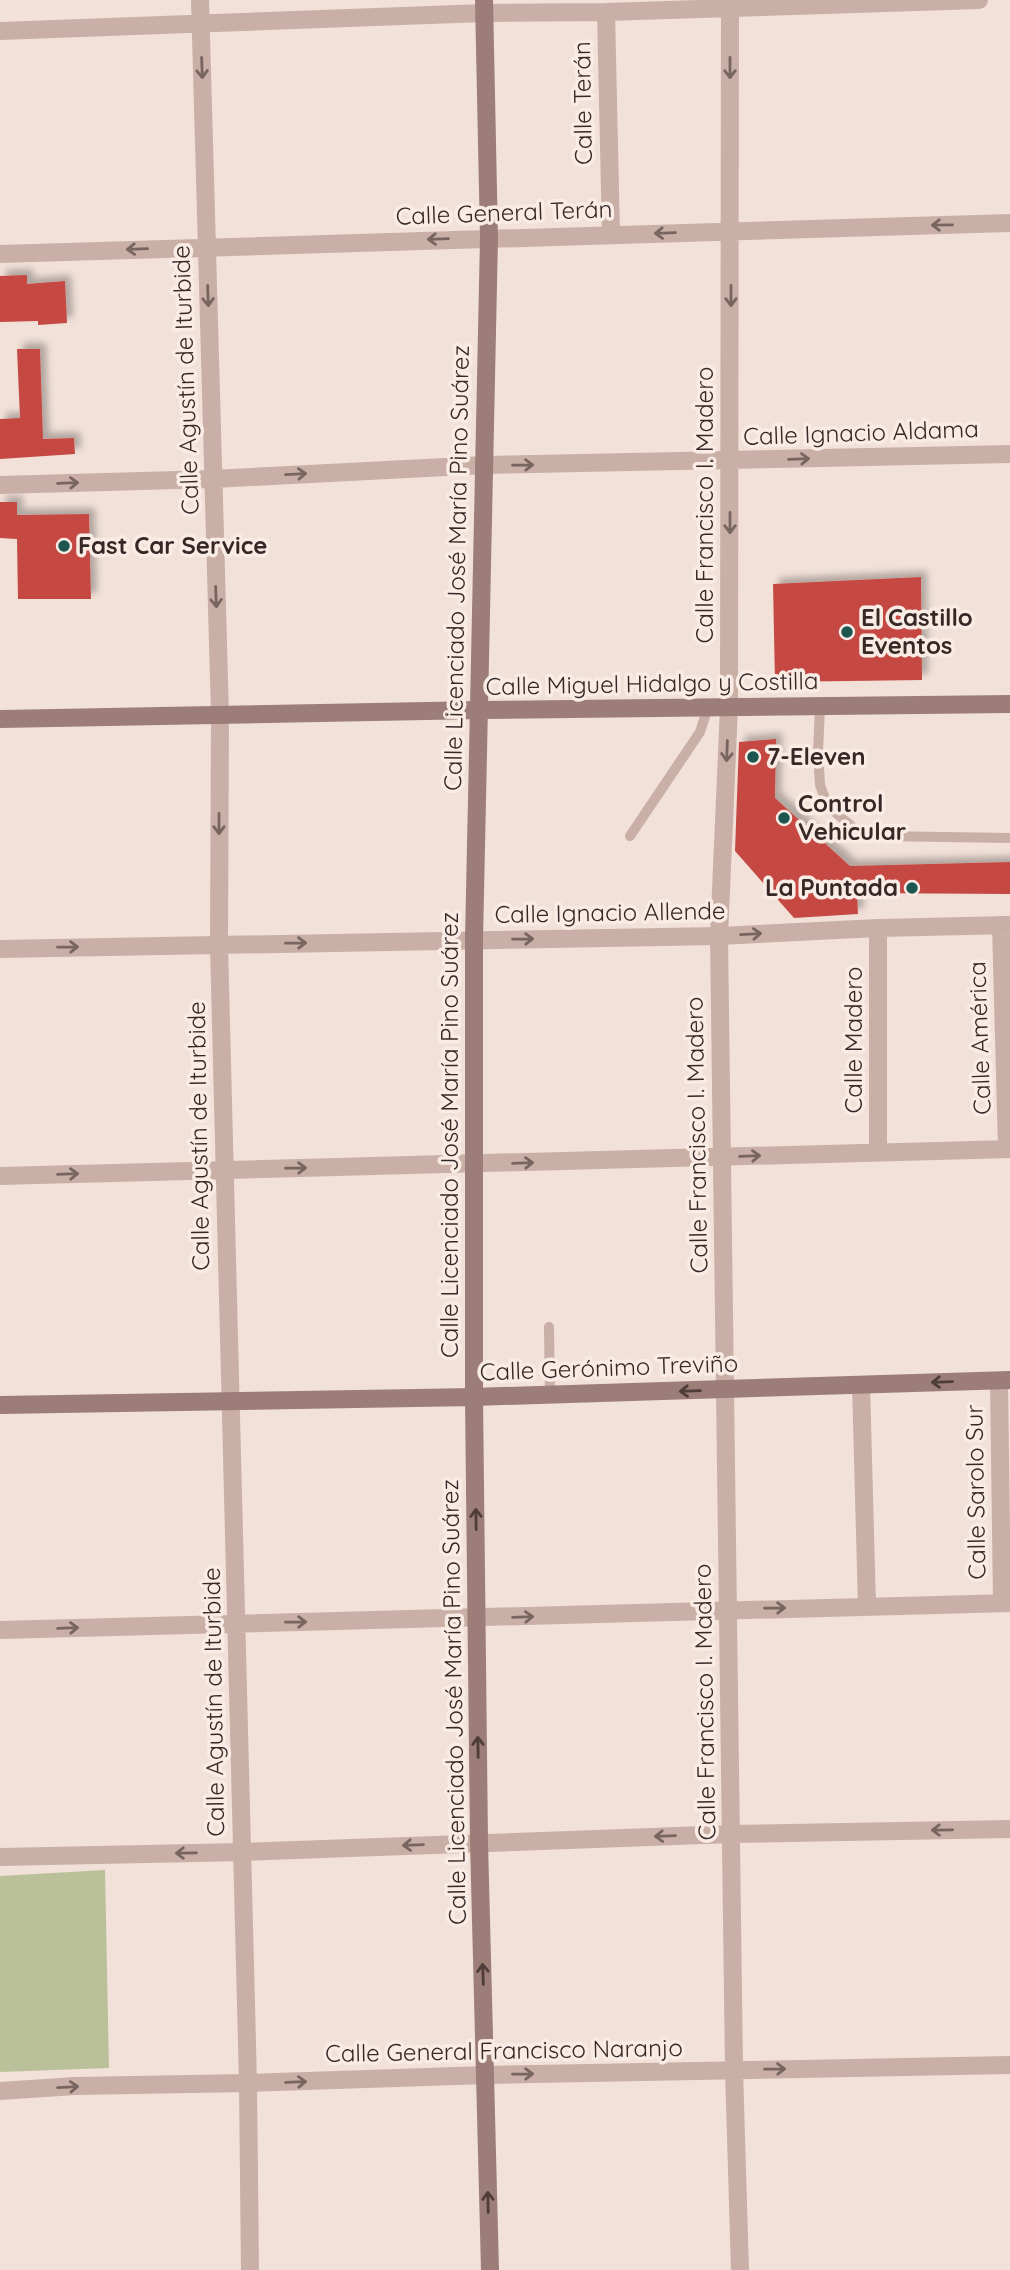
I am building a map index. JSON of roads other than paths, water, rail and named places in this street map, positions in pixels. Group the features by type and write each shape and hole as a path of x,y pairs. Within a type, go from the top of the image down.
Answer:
{"street":[{"name":"Calle Agustín de Iturbide","path":"200,0 220,715 219,945 243,1852 250,2270"},
{"path":"0,31 201,23 484,6 606,12 730,4 979,0"},
{"name":"Calle Francisco I. Madero","path":"730,4 729,707 719,936 734,2070 740,2270"},
{"name":"Calle Licenciado José María Pino Suárez","path":"484,6 489,238 474,940 474,1397 479,1842 489,2270"},
{"name":"Calle Terán","path":"606,12 611,235"},
{"name":"Calle General Terán","path":"0,254 1010,223"},
{"name":"Calle Ignacio Aldama","path":"0,485 484,465 1010,454"},
{"name":"Calle Miguel Hidalgo y Costilla","path":"0,719 1010,704"},
{"name":"Calle Ignacio Allende","path":"0,949 719,936 1005,925"},
{"name":"Calle América","path":"1005,925 1009,1149"},
{"name":"Calle Madero","path":"878,928 878,1152"},
{"path":"0,1176 1009,1149"},
{"name":"Calle Gerónimo Treviño","path":"0,1405 474,1397 1005,1381"},
{"name":"Calle Sarolo Sur","path":"1005,1381 1006,1602"},
{"path":"862,1385 867,1606"},
{"path":"0,1630 1006,1602"},
{"path":"0,1857 243,1852 731,1834 1010,1829"},
{"name":"Calle General Francisco Naranjo","path":"0,2091 75,2086 486,2075 1010,2065"}],"lane":[{"path":"820,706 820,785 826,801 847,824 856,830 878,836 1010,838"},
{"path":"630,836 696,738 703,726 708,707"},
{"path":"549,1327 550,1395"}],"place":[{"name":"Fast Car Service","path":"64,546"},
{"name":"El Castillo Eventos","path":"847,632"},
{"name":"7-Eleven","path":"753,757"},
{"name":"Control Vehicular","path":"784,818"},
{"name":"La Puntada","path":"912,888"}]}
